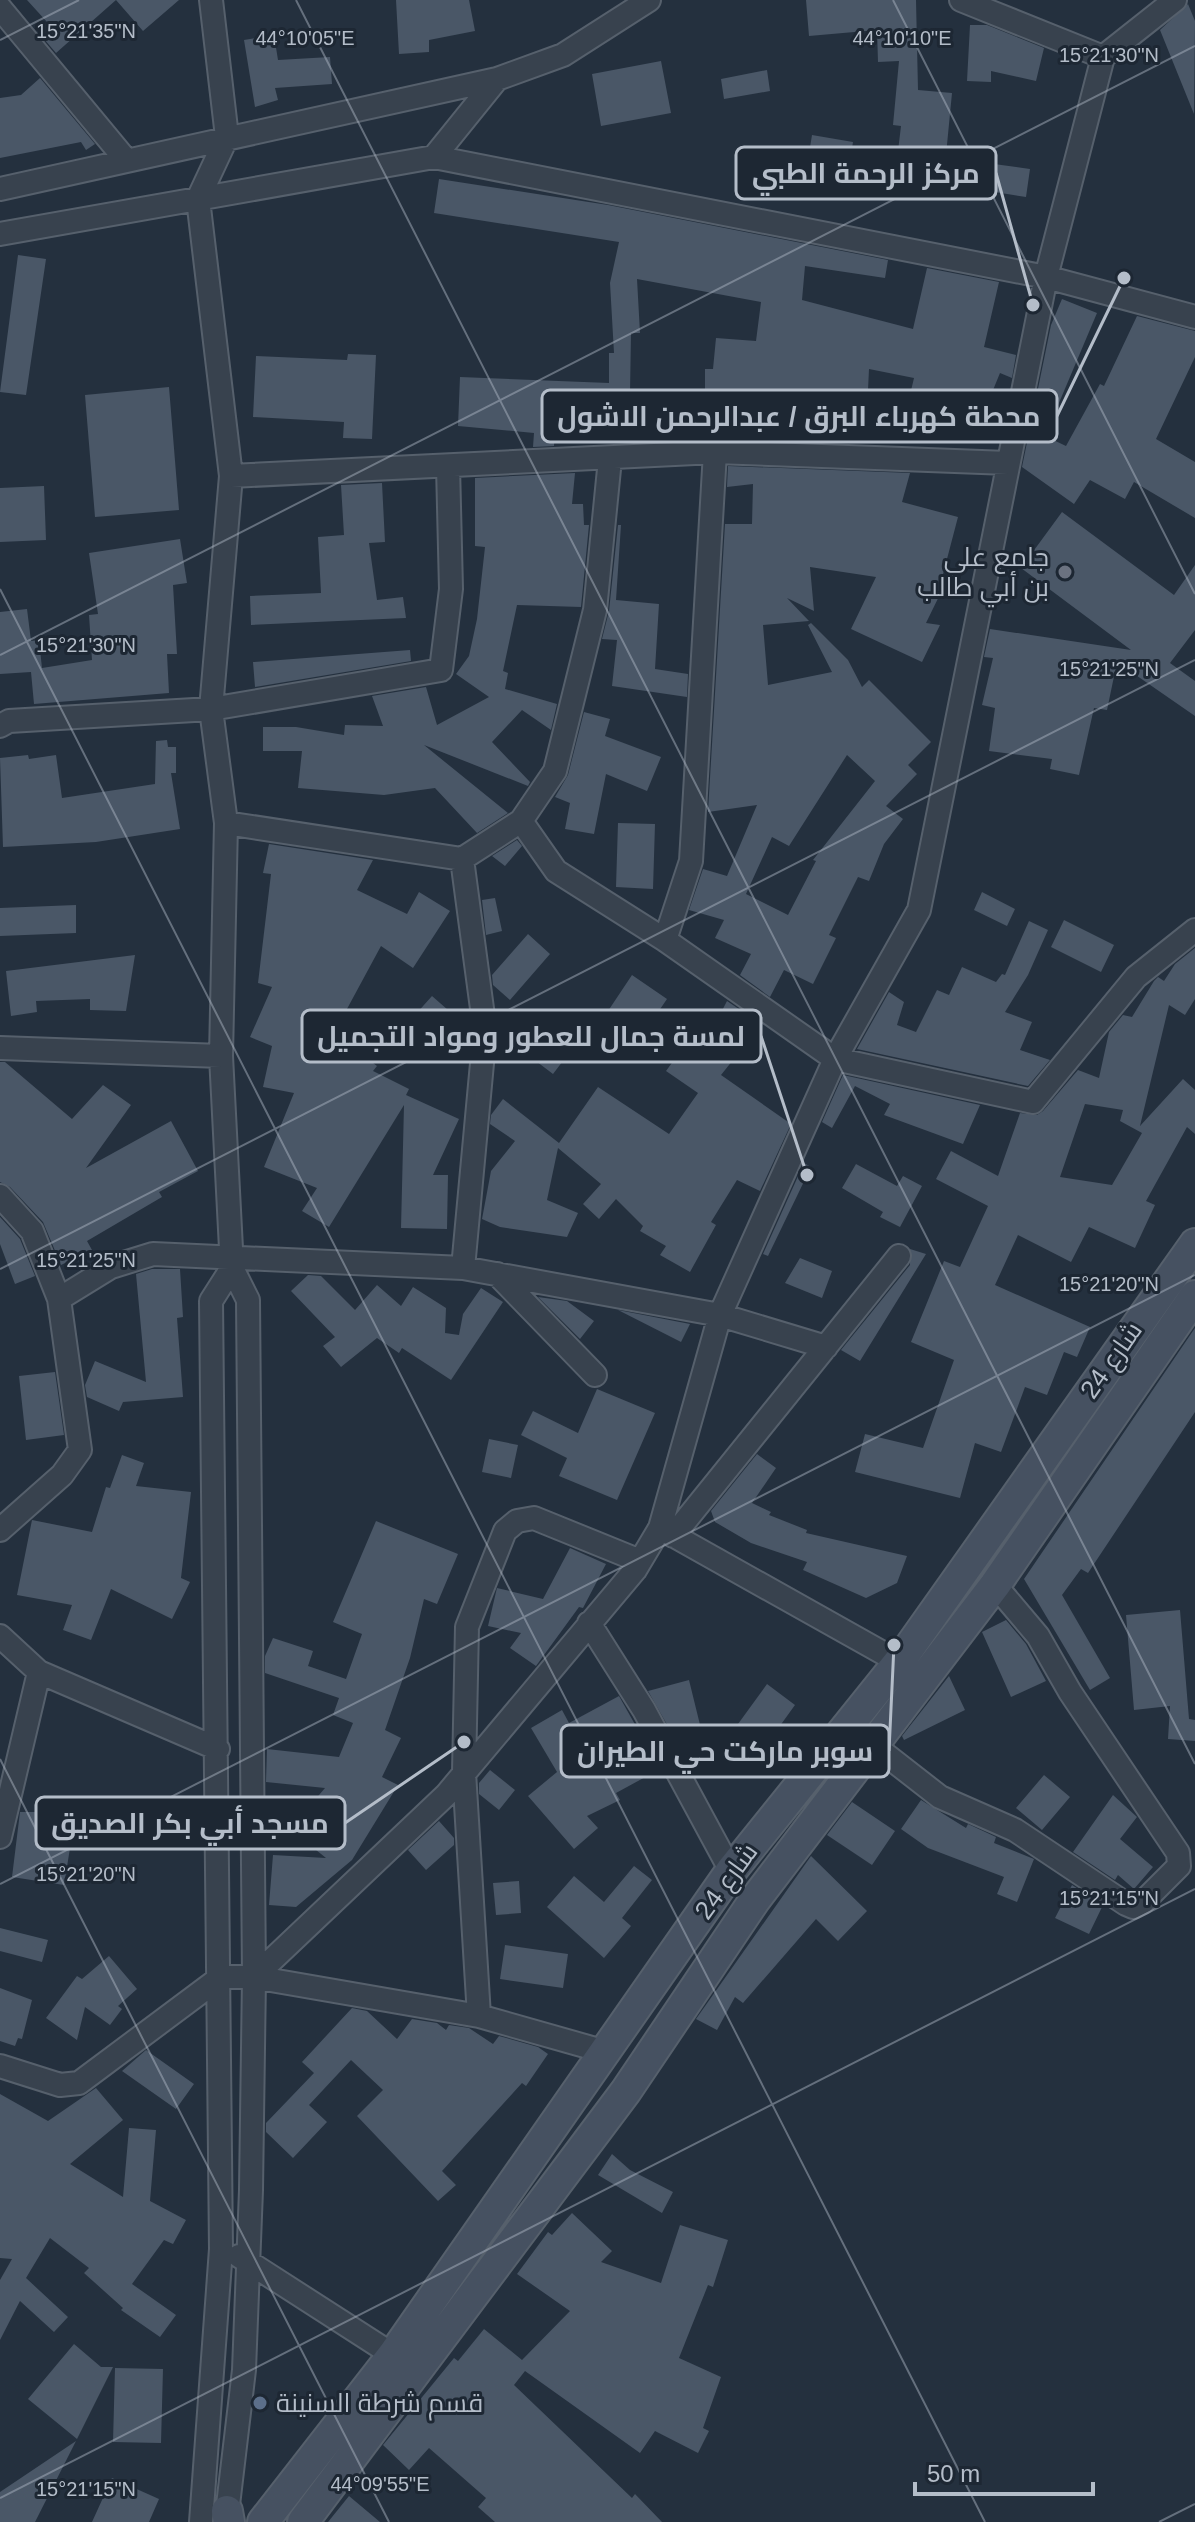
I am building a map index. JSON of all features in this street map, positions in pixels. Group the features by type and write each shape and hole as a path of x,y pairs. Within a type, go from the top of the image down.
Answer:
{"street":[{"path":"0,189 497,79 563,55 649,0"},
{"path":"961,0 1103,57"},
{"path":"667,1532 720,1315 835,1059 919,910 1046,277 1103,57 1175,0"},
{"path":"209,4 227,137 198,199 231,476 211,709 226,823 221,1056 233,1262 248,1300 254,1977 244,2370 222,2513"},
{"path":"0,8 126,160"},
{"path":"434,157 497,79"},
{"path":"0,234 434,157 1046,277 1195,317"},
{"path":"231,476 715,452 1008,463"},
{"path":"665,940 691,861 715,452"},
{"path":"226,823 462,859 521,821 555,771 595,610 610,459"},
{"path":"0,726 9,721 211,709 441,670 451,589 448,466"},
{"path":"521,821 556,871 665,940 835,1059 1033,1102 1136,977 1195,930"},
{"path":"462,859 485,1031 463,1268"},
{"path":"0,1048 221,1056"},
{"path":"0,1196 32,1231 59,1299 80,1450 62,1475 0,1530"},
{"name":"شارع 24","path":"263,2522 393,2355 731,1871 899,1662 1195,1244"},
{"path":"59,1299 132,1258 153,1254 233,1262 463,1268 720,1315 826,1347"},
{"path":"254,1977 446,1795 640,1561 826,1347 899,1256"},
{"path":"222,2513 203,2489 221,2249 221,1977 211,1301 233,1262"},
{"path":"497,1274 595,1375"},
{"name":"شارع 24","path":"303,2522 617,2103 754,1901 995,1585 1195,1296"},
{"path":"479,2016 464,1772 467,1627 505,1531 517,1521 534,1518 640,1561"},
{"path":"667,1532 899,1662"},
{"path":"872,1744 940,1797 1015,1830 1133,1907 1143,1902 1179,1866 1178,1853 1070,1692 1038,1636 995,1585"},
{"path":"589,1623 644,1710 731,1871"},
{"path":"0,1636 39,1672 218,1749"},
{"path":"0,1837 39,1672"},
{"path":"0,2066 60,2085 79,2083 221,1977 254,1977 479,2016 606,2052"},
{"path":"221,2249 249,2260 393,2355"},
{"path":"203,2489 222,2513"}],"building":[{"path":"27,0 116,0 56,53 38,32 47,22"},
{"path":"116,0 179,0 143,31"},
{"path":"396,0 469,0 475,31 429,40 429,52 399,54"},
{"path":"806,0 916,0 918,90 952,93 946,155 1030,169 1026,197 895,176 901,126 893,125 899,61 878,62 877,30 809,36"},
{"path":"1188,4 1195,21 1194,114 1160,30"},
{"path":"970,25 987,25 1044,48 1036,81 991,71 991,82 967,81"},
{"path":"274,35 278,60 330,57 332,84 275,88 278,100 255,107 244,40"},
{"path":"661,61 671,113 601,126 592,74"},
{"path":"767,70 770,91 724,99 721,79"},
{"path":"40,78 95,144 86,150 81,142 0,158 0,98 21,95"},
{"path":"812,135 853,142 848,173 807,166"},
{"path":"439,179 608,205 888,260 885,278 805,266 802,300 913,329 927,268 999,282 984,347 1016,355 1012,378 1000,373 991,395 980,393 976,416 908,403 914,378 869,369 867,411 815,409 813,442 793,441 797,414 590,422 590,431 555,429 554,446 533,447 534,433 458,426 460,377 609,383 609,353 614,353 610,283 619,242 434,213","holes":["637,279 761,302 756,341 716,338 713,369 705,369 705,392 630,393 631,333 640,333"]},
{"path":"18,255 46,259 26,395 0,392"},
{"path":"1062,299 1097,313 1045,436 1066,446 1100,384 1104,386 1137,316 1195,331 1195,357 1156,439 1195,462 1195,518 1134,482 1125,499 1090,480 1074,504 1022,467 1051,325"},
{"path":"348,354 376,355 372,439 343,438 344,422 253,417 256,356 347,360"},
{"path":"169,387 179,510 95,517 85,395"},
{"path":"728,466 910,473 902,502 958,517 942,578 947,580 926,623 940,625 922,662 851,629 876,577 810,567 814,611 787,598 809,621 763,625 768,685 832,672 808,625 811,623 848,660 862,687 869,680 931,742 908,765 917,774 886,806 903,819 884,844 869,881 858,877 829,935 836,938 813,984 784,970 770,997 740,975 751,954 715,938 724,920 689,910 703,869 727,876 757,805 708,812 725,524 752,524 753,484 727,487","holes":["847,755 875,781 813,860 816,861 788,915 746,894 772,837 789,846"]},
{"path":"575,473 572,504 583,504 584,525 589,525 581,607 517,605 503,671 508,673 505,689 557,704 551,730 522,710 492,742 530,782 528,786 424,745 508,813 477,833 435,788 384,795 298,788 302,751 263,751 263,727 296,727 344,735 345,725 383,726 372,696 426,687 437,725 489,697 456,674 469,656 477,619 485,547 475,546 475,478"},
{"path":"382,483 385,542 369,543 377,600 403,597 406,618 251,625 250,596 321,593 318,537 344,535 341,485"},
{"path":"44,486 46,540 0,542 0,488"},
{"path":"1062,512 1174,595 1195,565 1195,630 1170,663 1195,681 1195,716 1117,662 1107,710 1094,708 1079,775 1050,769 1052,759 989,751 995,708 982,705 993,658 984,657 990,629 1131,650 1021,568"},
{"path":"618,525 621,525 616,600 659,604 655,669 688,674 687,697 612,686 617,640 602,639 609,611"},
{"path":"180,539 187,583 173,585 177,654 167,654 169,693 34,704 31,672 0,674 0,612 27,609 31,641 39,640 42,668 92,660 89,615 98,614 89,553"},
{"path":"410,650 411,661 255,687 253,662"},
{"path":"584,712 610,719 605,736 661,757 647,791 606,774 594,834 565,829 570,803 555,797 568,775"},
{"path":"167,740 168,747 176,747 176,773 171,773 180,829 96,842 3,847 0,758 28,755 29,759 56,755 62,798 155,784 156,741"},
{"path":"618,823 655,824 653,889 616,887"},
{"path":"517,840 522,846 505,866 492,856"},
{"path":"269,844 373,860 357,890 407,914 419,892 450,911 413,968 381,946 334,1033 377,1066 373,1071 409,1089 406,1095 459,1119 433,1175 448,1175 447,1229 401,1228 404,1105 329,1227 302,1211 317,1188 264,1167 294,1093 263,1087 272,1046 250,1037 272,987 258,983 271,874 263,873"},
{"path":"982,892 1015,909 1007,926 974,910"},
{"path":"495,898 502,931 486,935 482,900"},
{"path":"76,905 76,933 0,936 0,908"},
{"path":"1064,920 1114,945 1101,972 1051,947"},
{"path":"1029,921 1048,930 1028,975 1005,1012 1032,1022 1020,1050 1050,1060 1028,1086 857,1049 889,992 904,1002 897,1025 916,1032 937,990 949,995 962,967 996,982 1002,974 1005,975"},
{"path":"528,934 550,954 510,1000 493,985 492,975"},
{"path":"1195,948 1195,999 1185,1015 1169,1005 1140,1126 1183,1079 1195,1090 1195,1134 1187,1127 1146,1201 1155,1205 1135,1248 1089,1227 1071,1262 1018,1235 995,1285 1090,1327 1077,1357 1064,1352 1047,1395 1025,1387 1001,1452 975,1443 960,1498 855,1472 865,1434 923,1448 954,1360 911,1342 944,1261 960,1267 988,1206 936,1179 951,1151 998,1176 1020,1113 1037,1115 1043,1111 1078,1070 1099,1078 1109,1032 1123,1015 1132,1017 1154,981 1158,977 1164,981 1175,964","holes":["1085,1104 1123,1110 1120,1121 1142,1133 1112,1185 1060,1177"]},
{"path":"135,955 126,1011 90,1010 90,999 36,1001 37,1012 11,1016 6,971"},
{"path":"632,975 667,999 641,1037 606,1014"},
{"path":"432,996 464,1024 448,1043 415,1015"},
{"path":"727,1001 758,1022 749,1040 721,1075 791,1124 760,1191 737,1180 711,1222 716,1225 690,1272 660,1255 666,1246 640,1231 643,1226 616,1199 599,1219 583,1204 601,1184 558,1148 547,1200 578,1213 567,1237 500,1227 482,1219 491,1171 515,1141 490,1124 491,1115 503,1099 559,1143 598,1087 669,1134 698,1093 666,1071 687,1042 681,1037 696,1018 712,1030"},
{"path":"541,1031 569,1053 553,1074 524,1052"},
{"path":"0,1062 5,1062 72,1119 103,1085 131,1105 86,1168 171,1121 198,1171 159,1192 162,1197 87,1241 92,1250 61,1265 43,1222 10,1187 0,1182"},
{"path":"843,1075 980,1105 963,1144 884,1115 890,1104 855,1086 832,1128 822,1122"},
{"path":"804,1163 811,1167 768,1256 763,1254"},
{"path":"856,1164 897,1186 903,1176 922,1186 900,1227 880,1217 883,1212 842,1188"},
{"path":"0,1217 20,1239 35,1276 15,1284 0,1244"},
{"path":"910,1249 926,1254 860,1361 841,1350 910,1265"},
{"path":"800,1258 832,1271 822,1298 785,1283"},
{"path":"152,1269 180,1269 183,1317 177,1318 183,1397 123,1402 119,1411 87,1397 85,1385 95,1361 146,1382 136,1274"},
{"path":"308,1275 321,1276 355,1310 377,1285 401,1306 413,1287 446,1308 445,1333 459,1335 463,1314 481,1288 503,1302 451,1380 402,1348 399,1353 377,1338 341,1367 323,1346 335,1337 291,1291"},
{"path":"538,1297 567,1301 594,1321 580,1339"},
{"path":"618,1310 690,1324 681,1342"},
{"path":"1195,1328 1195,1412 1088,1573 1081,1569 1062,1595 1110,1678 1090,1690 1024,1579"},
{"path":"55,1372 64,1435 26,1440 19,1376"},
{"path":"597,1389 655,1413 617,1500 559,1476 567,1458 521,1435 533,1411 578,1433"},
{"path":"489,1439 518,1445 511,1478 482,1472"},
{"path":"757,1454 776,1468 752,1503 771,1512 769,1515 807,1530 806,1533 907,1556 897,1583 866,1598 803,1570 807,1562 751,1543 715,1522 711,1511"},
{"path":"122,1455 144,1463 136,1486 191,1492 181,1578 190,1582 172,1619 111,1589 91,1640 63,1630 72,1605 17,1595 32,1520 92,1532 106,1487 110,1488"},
{"path":"376,1521 458,1554 437,1604 424,1599 410,1658 385,1730 401,1738 382,1777 398,1785 352,1860 296,1907 269,1905 273,1855 326,1858 290,1829 325,1788 266,1782 267,1749 339,1757 353,1723 333,1715 339,1698 265,1673 265,1656 273,1638 313,1651 308,1666 346,1679 362,1634 333,1622"},
{"path":"570,1548 606,1564 583,1608 579,1607 536,1666 510,1648 521,1633 488,1626 497,1588 543,1599"},
{"path":"1180,1610 1189,1719 1195,1720 1195,1741 1168,1739 1170,1706 1134,1710 1126,1615"},
{"path":"1006,1620 1026,1644 1046,1681 1011,1697 982,1632"},
{"path":"949,1676 965,1710 904,1740 902,1736"},
{"path":"689,1680 703,1737 678,1744 648,1691"},
{"path":"767,1684 795,1705 751,1766 722,1746"},
{"path":"619,1696 660,1769 616,1793 620,1800 587,1816 598,1828 574,1849 528,1796 557,1772 531,1728 562,1710 569,1723"},
{"path":"490,1770 515,1790 499,1810 479,1794 479,1783"},
{"path":"1044,1775 1070,1797 1042,1830 1016,1808"},
{"path":"1113,1795 1137,1817 1120,1839 1153,1867 1134,1889 1118,1875 1115,1880 1073,1852"},
{"path":"921,1800 966,1828 968,1824 996,1837 994,1843 1034,1859 1017,1902 997,1894 1004,1877 928,1848 901,1829"},
{"path":"852,1802 895,1831 872,1865 827,1835"},
{"path":"20,1812 82,1812 81,1836 72,1836 64,1885 12,1877"},
{"path":"439,1821 454,1838 454,1845 426,1870 408,1850"},
{"path":"811,1856 867,1911 838,1941 816,1919 743,2003 735,1997 717,2030 696,2019"},
{"path":"634,1866 652,1880 622,1918 631,1926 604,1958 547,1907 574,1876 604,1902"},
{"path":"519,1881 521,1913 496,1915 493,1883"},
{"path":"1072,1885 1103,1905 1089,1934 1055,1918"},
{"path":"0,1928 48,1940 42,1962 0,1951"},
{"path":"505,1945 568,1954 563,1988 500,1979"},
{"path":"109,1956 137,1989 118,2006 122,2009 110,2025 85,2007 77,2040 46,2018 77,1976 82,1979"},
{"path":"0,1988 32,2000 22,2039 18,2038 15,2046 0,2041"},
{"path":"352,2008 367,2011 397,2039 412,2019 437,2023 446,2030 449,2025 469,2028 493,2044 499,2036 538,2047 548,2054 526,2086 522,2083 442,2171 456,2185 438,2201 357,2116 383,2090 351,2060 309,2105 327,2122 293,2158 266,2132 266,2123 314,2073 302,2062"},
{"path":"146,2050 194,2084 176,2109 122,2071"},
{"path":"96,2088 123,2120 70,2164 123,2197 129,2128 156,2130 150,2201 186,2220 173,2244 164,2240 132,2284 176,2315 160,2337 121,2310 123,2308 84,2273 89,2268 50,2238 26,2278 68,2317 54,2332 20,2301 0,2340 0,2280 12,2259 0,2258 0,2094 48,2121"},
{"path":"612,2154 630,2170 673,2192 662,2213 598,2175"},
{"path":"572,2213 612,2251 601,2262 661,2283 680,2225 728,2240 713,2287 708,2285 679,2358 721,2377 703,2428 709,2431 698,2453 655,2431 640,2453 525,2371 514,2385 632,2498 635,2494 662,2522 495,2522 478,2507 486,2498 429,2448 409,2470 383,2445 454,2358 458,2361 484,2329 522,2360 570,2311 517,2274 548,2232 552,2235"},
{"path":"74,2344 101,2367 113,2367 77,2439 28,2399"},
{"path":"115,2368 163,2369 161,2443 113,2442"},
{"path":"76,2441 35,2522 0,2522 0,2492"},
{"path":"112,2478 159,2499 149,2522 92,2522"},
{"path":"349,2496 380,2522 328,2522"}],"place":[{"name":"محطة كهرباء البرق / عبدالرحمن الاشول","path":"1124,278"},
{"name":"مركز الرحمة الطبي","path":"1033,305"},
{"name":"جامع علي بن أبي طالب","path":"1065,572"},
{"name":"لمسة جمال للعطور ومواد التجميل","path":"807,1175"},
{"name":"سوبر ماركت حي الطيران","path":"894,1645"},
{"name":"مسجد أبي بكر الصديق","path":"464,1742"},
{"name":"قسم شرطة السنينة","path":"260,2403"}]}
